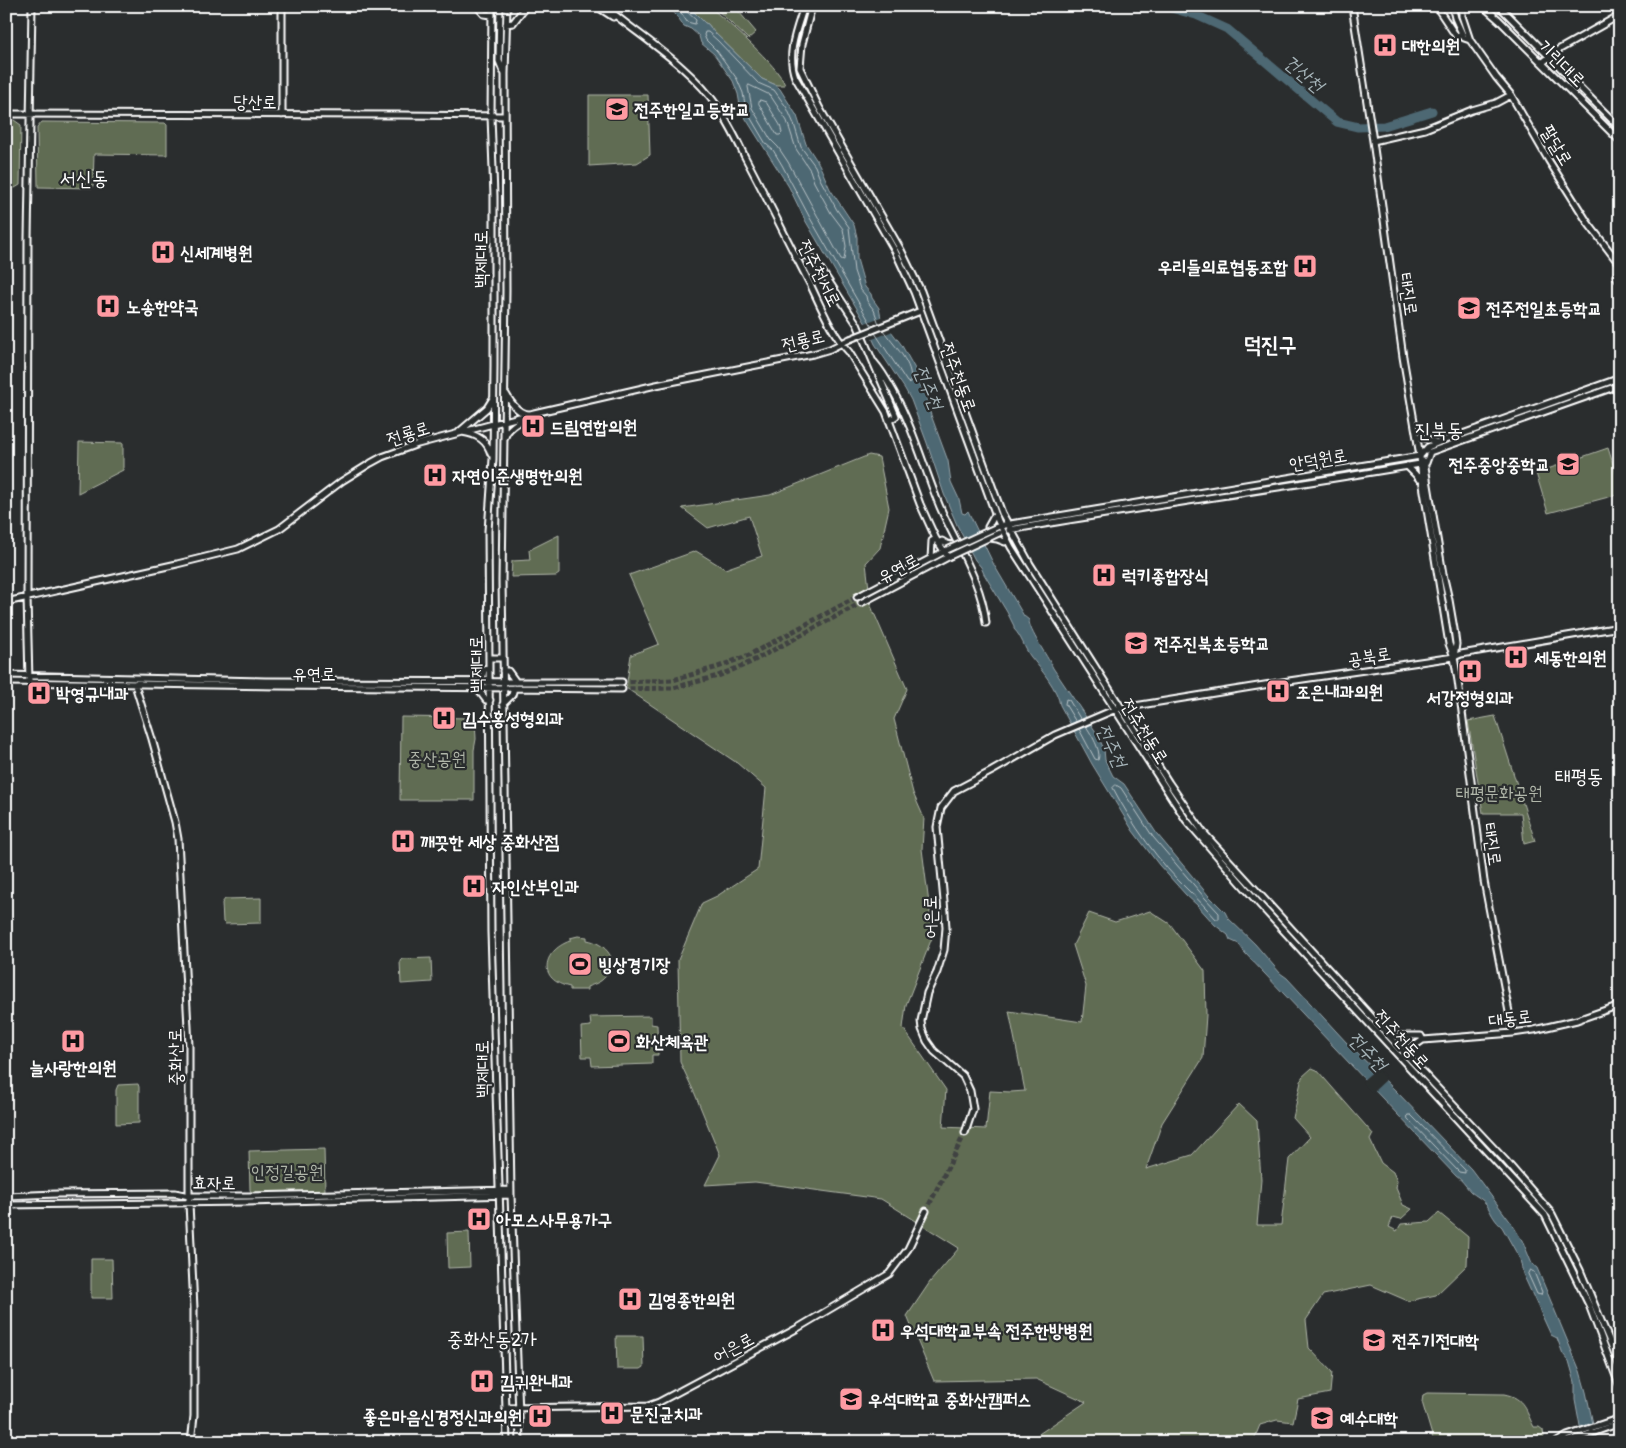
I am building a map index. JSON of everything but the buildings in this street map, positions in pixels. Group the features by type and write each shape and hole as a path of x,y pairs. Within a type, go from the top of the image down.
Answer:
{"street":[{"path":"29,682 27,597 28,238 32,6"},
{"path":"282,6 282,115"},
{"path":"477,6 484,14 492,16"},
{"name":"백제대로","path":"492,6 491,116 494,206 494,397 493,459 488,531 491,932 506,1442"},
{"path":"500,6 499,61 505,74"},
{"name":"백제대로","path":"507,6 504,116 505,394 502,658 511,1193 520,1442"},
{"path":"506,24 513,23 526,6"},
{"name":"전주천서로","path":"596,6 630,28"},
{"name":"전주천서로","path":"604,6 675,62 705,90 734,135 842,344 850,352 886,412 888,422 920,504 949,557"},
{"path":"608,6 630,28"},
{"name":"전주천동로","path":"804,6 792,50 792,69 795,77 895,251 920,312 994,516 1005,541 1203,832 1404,1053 1505,1160 1552,1214 1580,1270 1620,1366"},
{"name":"전주천동로","path":"812,6 802,44 800,68 819,107 901,250 921,292 1010,530 1118,709 1141,752 1186,820 1210,849 1545,1216 1589,1305 1620,1387"},
{"name":"태진로","path":"1352,6 1403,357 1420,456 1423,463 1443,574 1450,600 1456,644 1454,657"},
{"name":"팔달로","path":"1436,6 1456,36 1463,35 1464,38 1470,40"},
{"path":"1452,6 1463,35"},
{"name":"팔달로","path":"1462,6 1462,16 1470,40 1496,77 1512,95 1549,161 1588,223 1620,265"},
{"name":"기린대로","path":"1483,6 1620,141"},
{"name":"기린대로","path":"1498,6 1620,128"},
{"path":"1542,63 1558,50 1620,15"},
{"path":"1372,139 1425,129 1472,110 1496,103 1512,95"},
{"name":"당산로","path":"6,114 504,116"},
{"path":"796,258 806,255 820,265 857,324 896,416 888,422"},
{"path":"1620,271 1616,276 1620,282"},
{"name":"전룡로","path":"6,602 238,549 279,529 342,481 382,457 418,444 459,432 656,385 813,354 928,309"},
{"path":"874,362 881,370 906,418 940,507 979,592 985,610 986,623"},
{"name":"안덕원로","path":"1000,529 1007,524 1420,456 1428,447 1438,443 1620,378"},
{"path":"1423,463 1430,452 1620,385"},
{"path":"505,394 521,412 533,414"},
{"path":"459,432 487,408 494,397"},
{"path":"504,440 506,433 511,427 533,414"},
{"path":"459,432 477,436 488,444 493,459"},
{"path":"1417,437 1423,437 1438,443"},
{"name":"태진로","path":"1423,463 1422,479 1449,644 1454,657 1484,881 1513,1033"},
{"name":"안덕원로","path":"1000,529 1010,530 1423,463"},
{"path":"1406,466 1416,474 1419,480 1422,479"},
{"path":"990,530 988,527 994,516"},
{"name":"유연로","path":"857,598 945,551 990,530 1000,529"},
{"name":"유연로","path":"861,603 990,537 1000,529"},
{"path":"990,537 1005,541"},
{"path":"931,559 932,541 956,546"},
{"name":"공북로","path":"1108,712 1454,657 1510,645 1620,627"},
{"path":"489,658 502,658"},
{"path":"489,669 484,670 478,685 486,700 490,700"},
{"path":"503,671 508,671 516,682"},
{"name":"유연로","path":"6,675 478,685"},
{"path":"135,685 140,678"},
{"name":"유연로","path":"6,682 135,685 503,685 516,682 622,682"},
{"name":"중화산로","path":"135,685 152,739 178,839 189,1046 189,1203 194,1302 194,1416 191,1442"},
{"name":"유연로","path":"503,685 514,688 622,689"},
{"path":"503,704 512,695 514,688"},
{"name":"어은로","path":"965,1134 973,1109 970,1091 963,1076 944,1061 927,1041 921,1021 927,993 937,972 944,950 945,912 938,836 939,816 946,801 954,791 1053,736 1108,712"},
{"name":"대동로","path":"1389,1036 1421,1036 1422,1040 1513,1033 1577,1020 1620,1005"},
{"path":"1404,1053 1422,1040"},
{"name":"효자로","path":"6,1196 175,1193 189,1196 511,1193"},
{"name":"효자로","path":"6,1205 189,1203 499,1193"},
{"name":"어은로","path":"506,1408 648,1406 659,1402 796,1329 889,1274 908,1249 926,1210"},
{"path":"1567,1439 1620,1418"},
{"path":"1557,1442 1620,1423"}],"green space":[{"path":"688,6 709,6 763,55 773,66 785,85 776,85 762,79"},
{"path":"713,6 734,6 756,32 748,39"},
{"path":"589,95 648,95 650,155 637,163 589,166"},
{"path":"6,120 14,120 21,125 20,185 15,188 6,188"},
{"path":"42,122 165,123 167,125 167,155 94,154 92,188 38,187 37,128"},
{"path":"79,442 123,443 123,470 78,493"},
{"path":"1608,448 1620,486 1620,494 1548,513 1536,473"},
{"path":"869,455 879,457 889,508 880,548 866,563 871,606 907,689 894,719 913,793 924,818 922,849 933,935 906,1005 903,1028 946,1090 943,1127 986,1129 990,1091 1025,1091 1009,1011 1082,1022 1086,986 1073,945 1089,913 1115,922 1150,911 1170,924 1205,971 1206,1015 1203,1058 1162,1123 1146,1169 1192,1155 1239,1104 1257,1121 1261,1180 1257,1225 1281,1225 1289,1159 1310,1137 1293,1118 1302,1077 1312,1068 1317,1070 1373,1134 1370,1140 1381,1163 1393,1172 1397,1181 1396,1188 1403,1205 1412,1209 1401,1219 1393,1217 1389,1227 1397,1231 1401,1224 1429,1222 1439,1213 1468,1237 1467,1265 1436,1295 1408,1301 1371,1285 1323,1295 1306,1320 1309,1348 1332,1372 1330,1393 1298,1399 1293,1422 1277,1420 1260,1425 1253,1442 1027,1442 1086,1402 1036,1379 934,1381 907,1316 930,1282 959,1248 881,1199 755,1182 705,1185 720,1155 680,1062 678,960 702,903 717,896 758,869 766,788 737,763 626,688 631,655 659,644 629,575 696,551 725,569 762,556 749,516 708,528 682,508 770,495"},
{"path":"559,535 559,574 556,576 511,577 512,561 530,560 529,550"},
{"name":"태평문화공원","path":"1495,716 1535,841 1524,844 1521,813 1483,813 1468,721"},
{"name":"중산공원","path":"401,717 475,718 474,800 400,800"},
{"path":"261,898 261,923 225,924 223,922 222,903 225,899"},
{"name":"빙상경기장","path":"578,936 587,937 587,940 600,945 612,959 610,971 601,981 587,987 587,990 570,990 570,987 559,983 548,972 549,958 554,951 570,941 570,938"},
{"path":"431,958 432,982 401,984 400,961 402,959"},
{"name":"화산체육관","path":"651,1016 651,1024 657,1025 658,1055 652,1055 652,1064 592,1066 591,1057 582,1057 581,1027 591,1026 590,1017"},
{"path":"138,1084 139,1123 116,1124 116,1090 118,1085"},
{"name":"인정길공원","path":"324,1149 325,1191 252,1193 250,1190 249,1151"},
{"path":"469,1232 470,1267 448,1268 447,1233"},
{"path":"91,1259 112,1259 113,1298 91,1298"},
{"path":"616,1336 643,1336 644,1367 641,1369 617,1369"},
{"path":"1427,1393 1504,1394 1511,1396 1524,1406 1534,1427 1539,1427 1543,1430 1544,1437 1541,1441 1535,1442 1434,1442 1422,1402 1423,1395"}],"water":[{"path":"667,6 688,6 762,79 776,85 780,89 797,116 806,144 819,164 830,189 854,225 857,237 857,259 865,287 879,308 881,318 901,344 915,369 915,377 920,387 926,394 928,407 948,461 951,482 959,499 962,513 965,514 968,511 994,565 1024,616 1029,620 1035,637 1053,668 1096,732 1104,749 1105,760 1113,776 1124,784 1157,834 1208,895 1225,912 1228,918 1471,1169 1512,1224 1523,1242 1532,1264 1537,1268 1580,1371 1597,1442 1583,1442 1575,1399 1575,1382 1569,1361 1563,1354 1557,1338 1551,1335 1523,1274 1520,1259 1502,1227 1486,1204 1470,1191 1429,1148 1245,953 1239,944 1230,940 1228,935 1215,925 1186,895 1159,865 1133,831 1092,764 1060,705 1053,686 1029,654 1014,629 1007,612 975,560 944,494 911,400 875,344 866,324 805,220 789,187 741,111 733,81 714,54 701,43 699,36 684,26"}],"pier":[{"path":"883,316 893,331 870,340 863,324"},
{"path":"1376,1069 1387,1079 1373,1092 1362,1081"}],"waterway":[{"name":"건산천","path":"1164,6 1196,15 1227,29 1337,122 1358,127 1384,126 1432,111"}],"tunnel":[{"path":"622,682 673,680 718,667 749,655 857,597"},
{"path":"622,689 673,688 718,676 749,663 861,603"},
{"path":"926,1211 965,1133"}],"place":[{"name":"대한의원","path":"1385,45"},
{"name":"전주한일고등학교","path":"617,109"},
{"name":"신세계병원","path":"163,252"},
{"name":"우리들의료협동조합","path":"1305,266"},
{"name":"노송한약국","path":"108,306"},
{"name":"전주전일초등학교","path":"1469,308"},
{"name":"드림연합의원","path":"533,426"},
{"name":"전주중앙중학교","path":"1568,464"},
{"name":"자연이준생명한의원","path":"435,475"},
{"name":"럭키종합장식","path":"1104,575"},
{"name":"전주진북초등학교","path":"1136,643"},
{"name":"세동한의원","path":"1516,657"},
{"name":"서강정형외과","path":"1470,671"},
{"name":"조은내과의원","path":"1278,691"},
{"name":"박영규내과","path":"39,693"},
{"name":"김수홍성형외과","path":"444,718"},
{"name":"깨끗한 세상 중화산점","path":"403,841"},
{"name":"자인산부인과","path":"474,886"},
{"name":"빙상경기장","path":"580,964"},
{"name":"늘사랑한의원","path":"73,1041"},
{"name":"화산체육관","path":"619,1041"},
{"name":"아모스사무용가구","path":"479,1219"},
{"name":"김영종한의원","path":"630,1299"},
{"name":"우석대학교부속 전주한방병원","path":"883,1330"},
{"name":"전주기전대학","path":"1374,1340"},
{"name":"김귀완내과","path":"482,1381"},
{"name":"우석대학교 중화산캠퍼스","path":"851,1399"},
{"name":"문진균치과","path":"612,1413"},
{"name":"좋은마음신경정신과의원","path":"540,1416"},
{"name":"예수대학","path":"1322,1418"}],"district":[{"name":"서신동","path":"84,177"},
{"name":"덕진구","path":"1270,344"},
{"name":"진북동","path":"1439,429"},
{"name":"태평동","path":"1579,775"},
{"name":"중화산동2가","path":"492,1338"}],"water label":[{"name":"전주천","path":"929,387"},
{"name":"전주천","path":"1112,745"},
{"name":"전주천","path":"1368,1051"}]}
